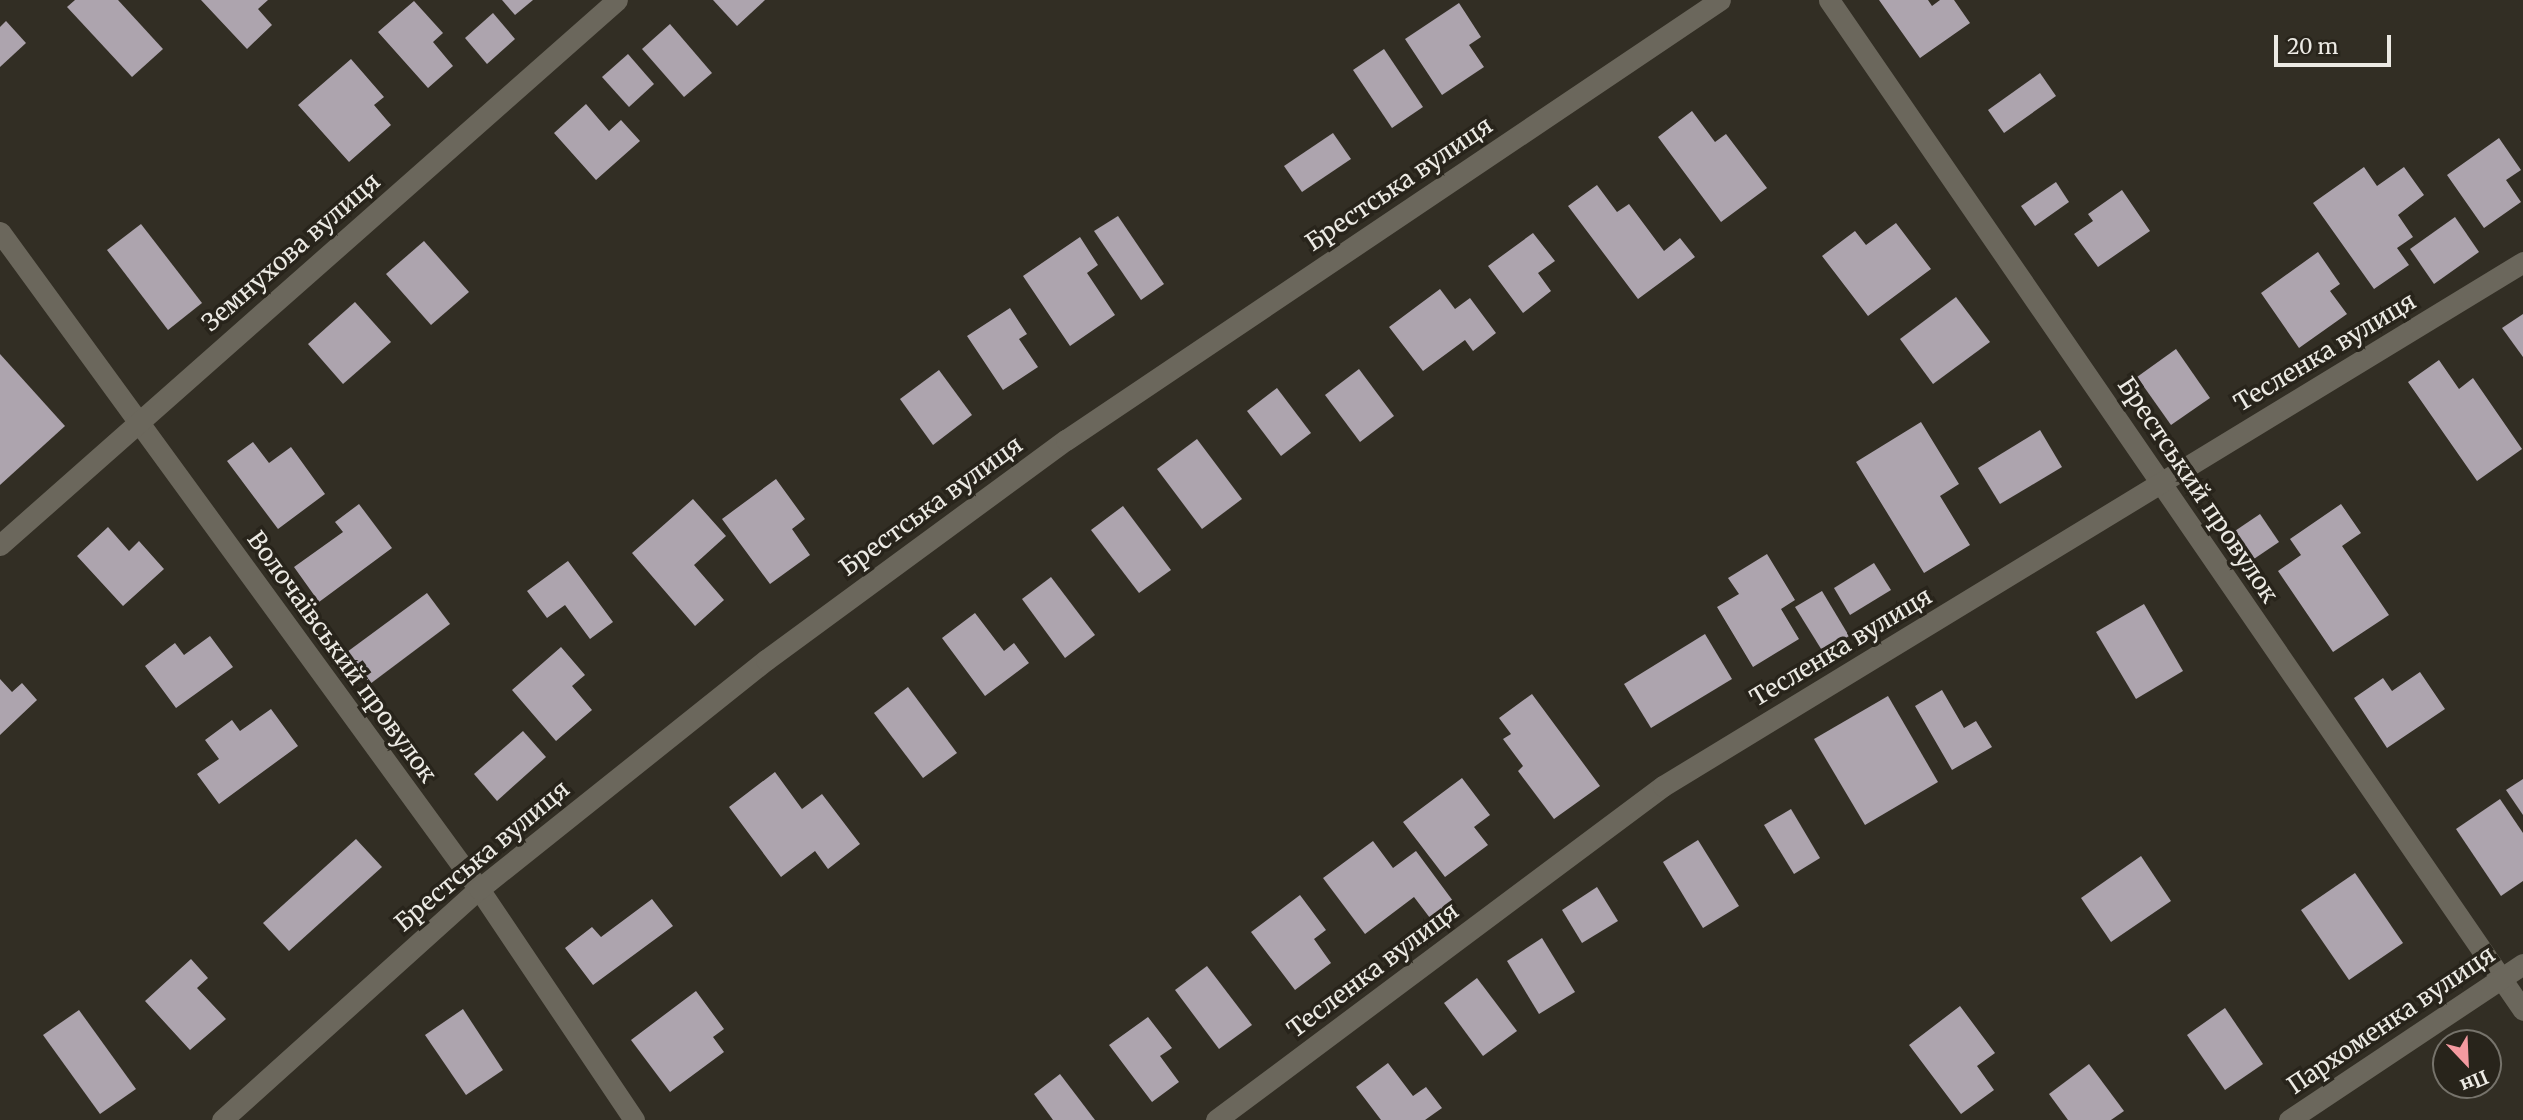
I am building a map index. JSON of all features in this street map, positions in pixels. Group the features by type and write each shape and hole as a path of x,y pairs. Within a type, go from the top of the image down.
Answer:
{"street":[{"name":"Земнухова вулиця","path":"0,545 617,0"},
{"name":"Брестська вулиця","path":"222,1120 479,889 766,660 1066,440 1720,0"},
{"name":"Брестський провулок","path":"1829,0 2523,1010"},
{"name":"Волочаївський провулок","path":"0,232 479,889 634,1120"},
{"name":"Тесленка вулиця","path":"1216,1120 1663,786 2523,262"},
{"name":"Пархоменка вулиця","path":"2289,1120 2523,964"}],"building":[{"path":"75,0 118,0 163,49 132,77 67,7"},
{"path":"201,0 268,0 258,9 272,25 247,49"},
{"path":"502,0 533,0 515,15"},
{"path":"713,0 765,0 737,26"},
{"path":"1879,0 1928,0 1932,6 1940,0 1954,0 1970,23 1920,58"},
{"path":"414,1 443,33 433,42 453,66 428,88 378,32"},
{"path":"1459,3 1481,37 1469,45 1484,67 1442,95 1405,39"},
{"path":"493,13 515,39 487,64 465,38"},
{"path":"6,21 26,43 0,67 0,27"},
{"path":"670,24 712,73 684,97 642,49"},
{"path":"1384,49 1423,107 1392,128 1353,70"},
{"path":"628,54 654,84 629,107 602,77"},
{"path":"351,59 384,97 374,105 391,125 349,162 298,105"},
{"path":"2040,73 2056,96 2004,133 1988,110"},
{"path":"586,104 609,131 621,120 640,141 596,180 554,133"},
{"path":"1692,111 1715,142 1726,134 1767,188 1721,222 1658,137"},
{"path":"1333,133 1351,159 1302,192 1284,166"},
{"path":"2499,138 2521,170 2506,180 2521,202 2484,228 2447,175"},
{"path":"2364,167 2377,186 2404,167 2424,195 2398,215 2413,237 2397,248 2409,265 2374,289 2313,203"},
{"path":"2056,182 2069,202 2035,226 2021,206"},
{"path":"1597,185 1617,212 1629,204 1664,251 1680,238 1695,257 1638,299 1568,206"},
{"path":"2122,190 2150,231 2098,267 2074,234 2093,221 2088,214"},
{"path":"1118,216 1164,284 1141,300 1094,231"},
{"path":"2455,217 2479,252 2434,284 2410,249"},
{"path":"1896,223 1931,269 1868,316 1822,256 1855,231 1866,245"},
{"path":"141,224 202,303 168,330 107,250"},
{"path":"1533,233 1555,261 1538,273 1551,291 1523,313 1488,266"},
{"path":"1080,237 1098,265 1087,273 1115,315 1070,346 1023,276"},
{"path":"424,241 469,292 431,325 386,274"},
{"path":"2318,252 2340,284 2330,291 2347,314 2299,348 2261,293"},
{"path":"1440,289 1455,309 1470,298 1496,333 1473,351 1465,340 1423,371 1389,327"},
{"path":"1956,297 1990,342 1933,384 1900,339"},
{"path":"355,302 391,342 343,384 308,344"},
{"path":"1010,308 1027,334 1019,339 1038,367 1003,390 967,336"},
{"path":"2523,314 2523,357 2502,328"},
{"path":"2176,349 2210,398 2171,425 2137,377"},
{"path":"0,354 65,426 0,485"},
{"path":"2439,360 2459,389 2473,378 2522,449 2477,481 2408,382"},
{"path":"1359,369 1394,416 1360,442 1325,395"},
{"path":"939,370 972,415 933,445 900,399"},
{"path":"1277,388 1311,433 1281,456 1247,411"},
{"path":"1921,422 1959,484 1940,496 1970,545 1924,573 1856,462"},
{"path":"2040,430 2062,467 2000,504 1978,468"},
{"path":"1197,439 1242,499 1202,529 1157,469"},
{"path":"253,442 269,463 291,447 325,494 278,529 227,461"},
{"path":"776,479 805,519 792,529 810,555 770,584 722,519"},
{"path":"693,499 726,536 694,565 724,600 695,626 632,553"},
{"path":"359,504 392,548 319,602 294,567 343,532 335,522"},
{"path":"2341,504 2361,533 2342,546 2389,615 2333,652 2278,571 2301,555 2290,539"},
{"path":"1123,506 1171,570 1139,593 1091,530"},
{"path":"2260,514 2279,542 2245,565 2226,537"},
{"path":"108,527 129,551 139,541 164,569 123,606 77,556"},
{"path":"1767,554 1795,600 1781,609 1799,639 1753,667 1717,607 1739,594 1728,578"},
{"path":"568,561 613,622 590,639 565,605 547,618 527,591"},
{"path":"1874,563 1891,590 1850,615 1834,588"},
{"path":"1051,577 1095,635 1065,658 1022,599"},
{"path":"1822,591 1849,636 1823,652 1795,607"},
{"path":"427,593 450,624 370,684 347,652"},
{"path":"2144,604 2183,671 2136,699 2096,632"},
{"path":"975,613 1004,651 1014,643 1029,663 985,696 942,638"},
{"path":"1705,634 1732,679 1651,728 1624,684"},
{"path":"210,636 233,667 176,708 145,666 175,643 184,655"},
{"path":"561,647 585,675 572,686 592,710 556,741 512,690"},
{"path":"2420,672 2445,709 2387,748 2354,698 2383,678 2392,691"},
{"path":"0,679 12,692 22,683 37,700 0,735"},
{"path":"908,687 957,753 923,778 874,713"},
{"path":"1942,690 1964,728 1976,721 1992,747 1952,770 1915,706"},
{"path":"1532,694 1600,786 1554,819 1518,771 1523,766 1503,739 1511,734 1499,718"},
{"path":"1888,696 1938,782 1865,825 1814,739"},
{"path":"271,709 298,746 219,804 197,774 219,759 205,740 232,720 240,731"},
{"path":"523,731 546,757 497,801 474,774"},
{"path":"775,772 802,809 822,794 860,844 828,869 815,851 781,877 729,807"},
{"path":"1462,778 1490,815 1474,827 1488,845 1445,877 1403,822"},
{"path":"2523,779 2523,815 2506,790"},
{"path":"2500,799 2523,833 2523,881 2501,896 2456,829"},
{"path":"1791,809 1820,858 1794,874 1764,825"},
{"path":"356,839 382,867 289,951 263,923"},
{"path":"1698,840 1739,906 1703,928 1663,862"},
{"path":"1373,841 1393,868 1416,851 1453,901 1430,918 1414,897 1365,934 1323,878"},
{"path":"2141,856 2171,901 2111,942 2081,898"},
{"path":"2355,873 2403,943 2349,980 2301,910"},
{"path":"1597,887 1618,921 1582,943 1562,910"},
{"path":"1300,895 1326,930 1314,939 1331,963 1295,990 1251,932"},
{"path":"652,899 673,926 593,985 565,948 592,927 601,937"},
{"path":"1542,938 1575,992 1539,1014 1507,961"},
{"path":"191,959 208,978 197,988 226,1019 190,1050 145,1001"},
{"path":"1207,966 1252,1025 1219,1049 1175,990"},
{"path":"1477,978 1517,1031 1483,1056 1444,1003"},
{"path":"696,991 724,1029 713,1037 724,1052 670,1092 631,1040"},
{"path":"1960,1006 1995,1053 1977,1066 1994,1090 1961,1114 1909,1045"},
{"path":"2225,1008 2263,1064 2225,1090 2187,1035"},
{"path":"463,1009 503,1070 466,1095 425,1035"},
{"path":"79,1010 136,1089 100,1114 43,1035"},
{"path":"1148,1017 1172,1048 1160,1056 1179,1082 1152,1102 1109,1045"},
{"path":"1388,1063 1413,1096 1426,1087 1442,1108 1425,1120 1381,1120 1356,1087"},
{"path":"2089,1064 2124,1111 2111,1120 2068,1120 2049,1094"},
{"path":"1060,1074 1095,1120 1053,1120 1034,1094"}]}
